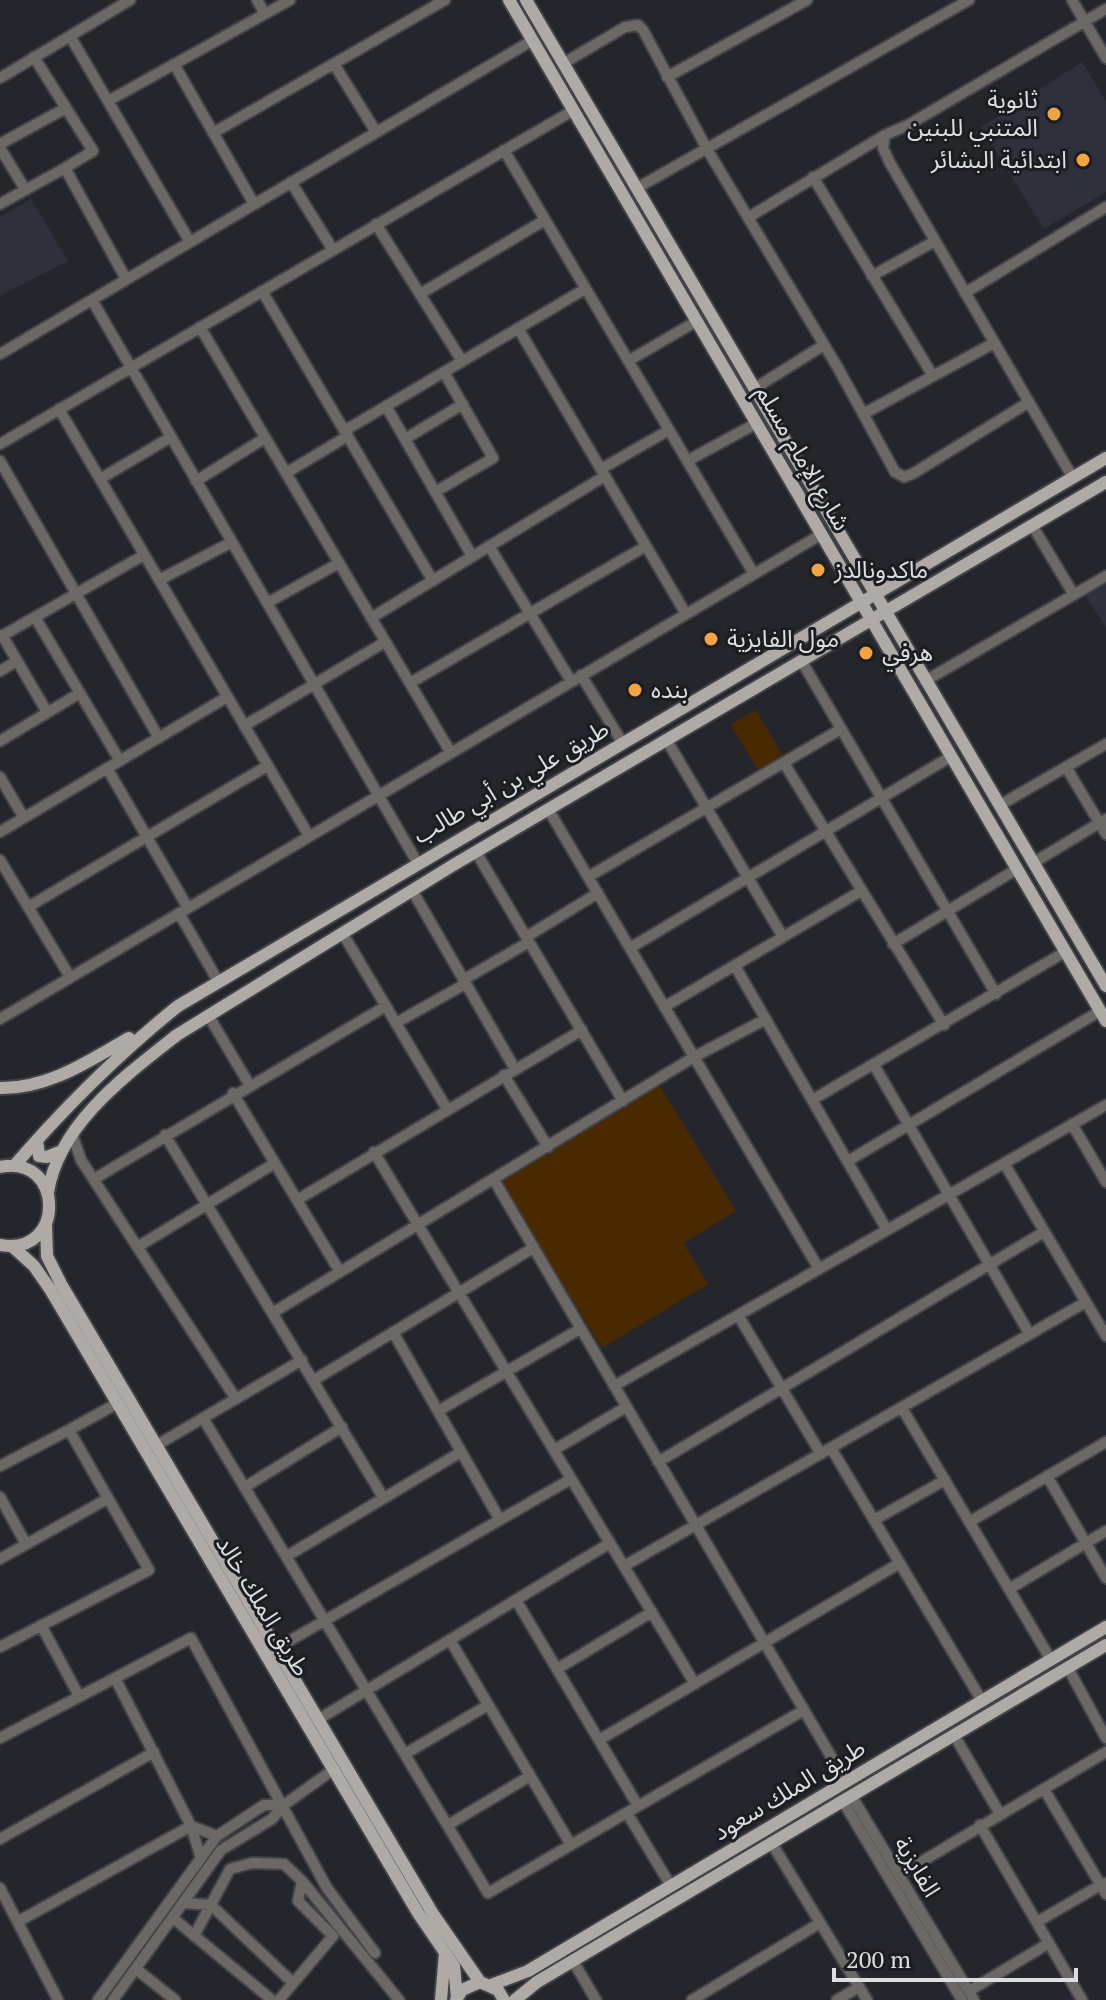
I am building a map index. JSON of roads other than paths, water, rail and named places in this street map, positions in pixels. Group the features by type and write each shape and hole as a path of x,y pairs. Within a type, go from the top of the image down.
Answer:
{"main road":[{"name":"شارع الإمام مسلم","path":"509,0 822,534 867,598"},
{"name":"شارع الإمام مسلم","path":"526,0 755,388 950,757 1103,1016"},
{"name":"طريق علي بن أبي طالب","path":"5,1164 37,1140 87,1085 160,1021 218,981 1106,458"},
{"name":"طريق علي بن أبي طالب","path":"46,1225 51,1203 48,1192 59,1152 72,1134 137,1066 208,1015 548,809 1106,482"},
{"name":"شارع الإمام مسلم","path":"876,615 925,681 1106,986"},
{"path":"0,1088 16,1088 66,1074 160,1021"},
{"path":"37,1140 39,1156 47,1157 59,1152"},
{"path":"5,1164 40,1179 48,1192"},
{"path":"4,1247 37,1236 46,1225"},
{"name":"طريق الملك خالد","path":"46,1225 47,1256 460,1963 456,1999"},
{"name":"طريق الملك خالد","path":"4,1247 34,1266 445,1953 504,2000"},
{"path":"34,1266 35,1256 47,1256"},
{"name":"طريق الملك سعود","path":"456,1999 462,1990 528,1971 1106,1627"},
{"name":"طريق الملك سعود","path":"515,2000 537,1982 1106,1645"},
{"path":"441,2000 445,1953"}],"street":[{"path":"0,78 130,0"},
{"path":"257,0 265,14"},
{"path":"108,101 290,0"},
{"path":"416,0 423,13"},
{"path":"213,133 445,0"},
{"path":"667,77 807,0"},
{"path":"637,188 969,0"},
{"path":"1072,0 1106,58"},
{"path":"749,217 1106,9"},
{"path":"564,63 632,24 643,30 707,149 824,345 890,464 904,477 1029,402"},
{"path":"70,36 190,242"},
{"path":"0,354 533,40"},
{"path":"0,204 93,151 34,57"},
{"path":"174,64 254,204"},
{"path":"334,64 376,132"},
{"path":"25,189 0,146 66,108"},
{"path":"0,444 574,110"},
{"path":"885,135 884,153 1073,478"},
{"path":"504,150 754,574"},
{"path":"65,168 126,279"},
{"path":"813,177 933,376"},
{"path":"291,182 333,250"},
{"path":"965,293 1106,207"},
{"path":"420,294 545,220"},
{"path":"376,224 462,361"},
{"path":"872,276 935,241"},
{"path":"286,473 346,437 347,432 386,406 585,289"},
{"path":"262,291 433,581"},
{"path":"92,300 417,862"},
{"path":"628,361 697,321"},
{"path":"200,327 451,753"},
{"path":"518,328 686,614"},
{"path":"863,414 994,343"},
{"path":"755,388 824,345"},
{"path":"435,492 493,458 444,372"},
{"path":"405,439 463,404"},
{"path":"386,406 472,556"},
{"path":"59,409 309,836"},
{"path":"687,461 757,423"},
{"path":"371,618 669,430"},
{"path":"100,479 171,437"},
{"path":"196,481 265,438"},
{"path":"0,461 159,738"},
{"path":"1032,525 1074,595"},
{"path":"1,1016 822,534"},
{"path":"159,580 232,542"},
{"path":"489,546 571,681"},
{"path":"410,683 646,546"},
{"path":"47,712 1,636 144,555"},
{"path":"267,603 339,563"},
{"path":"925,681 1106,576"},
{"path":"35,617 120,761"},
{"path":"244,726 385,642"},
{"path":"801,660 996,994"},
{"path":"0,671 17,661"},
{"path":"581,675 622,742"},
{"path":"0,741 80,693"},
{"path":"0,832 227,697"},
{"path":"588,877 841,729"},
{"path":"666,739 783,937"},
{"path":"1000,805 1106,744"},
{"path":"630,948 950,757"},
{"path":"784,763 944,1025"},
{"path":"28,907 267,766"},
{"path":"1066,767 1103,821 1106,834"},
{"path":"107,768 147,837 218,981"},
{"path":"0,777 24,818"},
{"path":"548,809 819,1269"},
{"path":"1033,863 1103,821"},
{"path":"476,852 623,1101"},
{"path":"0,860 70,977"},
{"path":"893,944 1017,869"},
{"path":"412,890 464,982 548,1147"},
{"path":"664,1007 861,891"},
{"path":"396,1023 598,893"},
{"path":"343,934 447,1109"},
{"path":"812,1100 1065,952"},
{"path":"735,966 887,1230"},
{"path":"94,1179 233,1093 386,1006"},
{"path":"208,1015 249,1084"},
{"path":"848,1161 1103,1016"},
{"path":"274,1312 694,1057 766,1019"},
{"path":"297,1200 582,1030"},
{"path":"874,1065 1029,1333"},
{"path":"233,1093 340,1272"},
{"path":"614,1386 1106,1105"},
{"path":"1072,1124 1106,1182"},
{"path":"72,1134 81,1160 236,1399"},
{"path":"165,1135 383,1497"},
{"path":"374,1152 695,1684"},
{"path":"139,1246 275,1163"},
{"path":"1004,1163 1106,1336"},
{"path":"494,1180 846,1782"},
{"path":"658,1462 1044,1232"},
{"path":"314,1380 533,1248"},
{"path":"624,1566 1086,1302"},
{"path":"738,1315 781,1389 874,1520 982,1701"},
{"path":"438,1411 580,1329"},
{"path":"393,1332 500,1520"},
{"path":"157,1445 302,1360"},
{"path":"0,1466 118,1403"},
{"path":"554,1450 626,1407"},
{"path":"902,1408 1051,1660"},
{"path":"203,1418 488,1893 804,1710"},
{"path":"245,1487 342,1427"},
{"path":"0,1647 149,1570 69,1430"},
{"path":"969,1522 1106,1442"},
{"path":"287,1556 461,1452"},
{"path":"1047,1476 1106,1578"},
{"path":"277,1648 571,1479"},
{"path":"874,1520 945,1480"},
{"path":"0,1497 26,1544"},
{"path":"0,1559 107,1499"},
{"path":"1009,1589 1106,1531"},
{"path":"319,1719 610,1543"},
{"path":"599,1740 900,1563"},
{"path":"516,1600 638,1806"},
{"path":"557,1669 652,1612"},
{"path":"41,1625 79,1696"},
{"path":"0,1738 191,1638 327,1888 375,1953"},
{"path":"450,1640 571,1845"},
{"path":"1068,1668 1106,1738"},
{"path":"115,1678 191,1826 200,1855"},
{"path":"405,1754 488,1705"},
{"path":"954,1735 1000,1814"},
{"path":"0,1839 154,1752"},
{"path":"899,1875 1106,1752"},
{"path":"113,2000 221,1850 272,1819 284,1805 334,1769"},
{"path":"448,1825 530,1776"},
{"path":"1037,1922 1104,1887 1044,1789"},
{"name":"الفايزية","path":"847,1798 899,1875 968,1997"},
{"name":"الفايزية","path":"847,1798 968,1997"},
{"path":"98,2000 200,1855 217,1836 264,1805 284,1805"},
{"path":"627,1813 671,1886"},
{"path":"980,1825 1082,2000"},
{"path":"19,1921 191,1826 217,1836"},
{"path":"771,1842 867,2000"},
{"path":"194,1936 230,1869 252,1863 284,1864 302,1881 399,2000"},
{"path":"279,2000 333,1936 298,1901 302,1881"},
{"path":"0,1888 58,2000"},
{"path":"184,1903 211,1905 292,1982"},
{"path":"173,1918 272,2000"},
{"path":"692,2000 820,1923"},
{"path":"968,1997 1049,1943"},
{"path":"573,1961 596,2000"},
{"path":"136,1969 175,2000"},
{"path":"837,2000 859,1987"}],"place":[{"name":"ثانوية المتنبي للبنين","path":"1054,114"},
{"name":"ابتدائية البشائر","path":"1083,160"},
{"name":"ماكدونالدز","path":"818,570"},
{"name":"مول الفايزية","path":"711,639"},
{"name":"هرفي","path":"866,653"},
{"name":"بنده","path":"635,690"}]}
